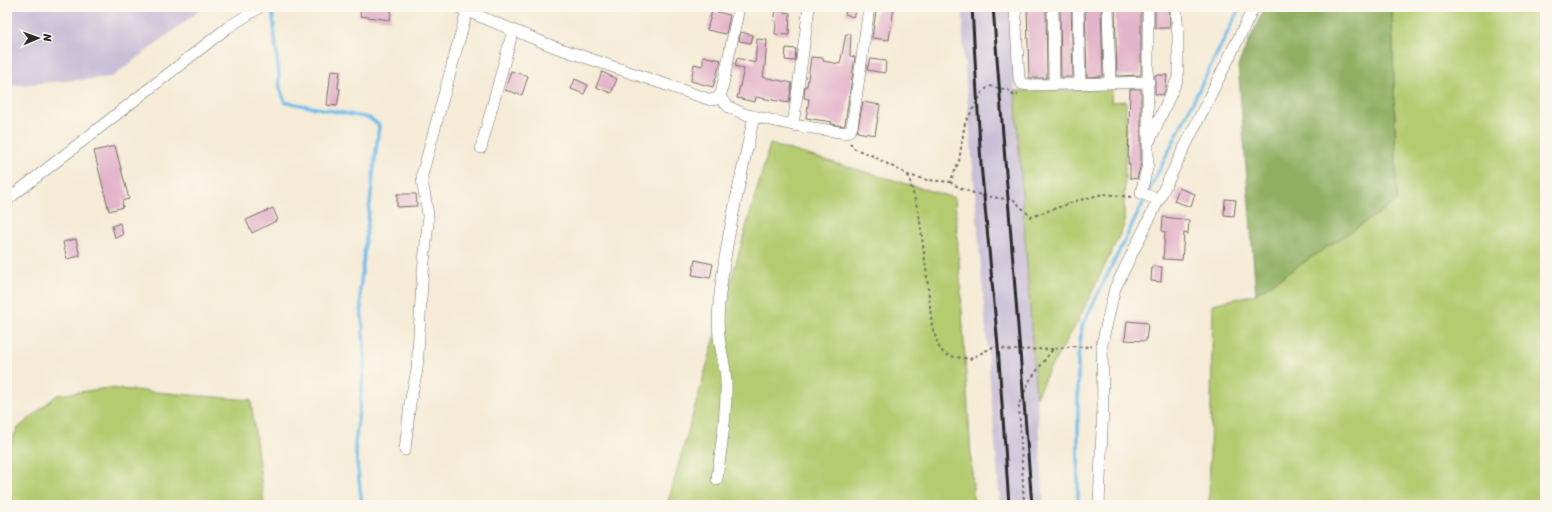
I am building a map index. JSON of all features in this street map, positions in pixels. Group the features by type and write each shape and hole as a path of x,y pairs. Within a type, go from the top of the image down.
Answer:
{"street":[{"path":"7,200 228,28 260,7"},
{"path":"405,450 410,403 417,370 422,282 429,216 422,183 422,175 462,9 552,46 712,100 721,94 739,7"},
{"path":"793,125 809,7"},
{"path":"718,97 729,107 744,114 793,125 846,133 852,127 869,7"},
{"path":"1015,7 1019,79 1022,84 1149,82"},
{"path":"1053,7 1054,84"},
{"path":"1078,7 1080,83"},
{"path":"1108,7 1110,83"},
{"path":"1148,7 1148,164 1143,194 1159,200"},
{"path":"1148,144 1178,78 1176,7"},
{"path":"1099,505 1103,405 1102,344 1114,288 1254,7"},
{"path":"481,148 513,30"},
{"path":"717,479 725,410 726,383 725,367 719,339 719,303 727,250 754,116"}],"path":[{"path":"950,182 959,161 965,123 982,93 989,86 1008,90 1014,96 1019,95 1026,84"},
{"path":"842,133 855,149 871,155 908,175 927,180 950,182 961,190 996,199 1014,200 1031,217 1076,201 1103,194 1132,197 1143,194"},
{"path":"908,175 919,214 932,326 940,350 949,356 970,359 993,347 1011,350 1053,350 1073,346 1084,347"},
{"path":"1024,505 1019,404 1030,380 1053,350"}],"shaded area":[{"path":"7,7 204,7 112,77 7,86"},
{"path":"963,7 1009,7 1044,505 1000,505 963,44"}],"green space":[{"path":"1265,7 1392,7 1397,201 1256,294 1238,65"},
{"path":"1392,7 1545,7 1545,505 1209,505 1213,304 1256,294 1397,201"},
{"path":"1112,89 1111,102 1126,101 1124,226 1076,325 1049,370 1036,397 1015,91"},
{"path":"770,144 955,198 974,505 667,505"},
{"path":"109,388 251,400 264,505 7,505 7,449 18,428 57,395"}],"building":[{"path":"361,7 392,7 390,20 360,16"},
{"path":"847,7 856,9 853,17 845,14"},
{"path":"877,7 894,7 889,40 872,38"},
{"path":"1027,7 1046,7 1047,78 1029,78"},
{"path":"1060,7 1071,7 1073,77 1061,77"},
{"path":"1085,7 1101,7 1103,76 1087,77"},
{"path":"1115,7 1141,7 1141,75 1117,76"},
{"path":"1155,7 1169,7 1170,28 1155,28"},
{"path":"712,11 730,15 726,34 707,30"},
{"path":"776,11 790,13 789,35 775,34 776,22 774,21"},
{"path":"741,32 753,35 751,43 739,41"},
{"path":"846,34 851,34 850,56 855,57 845,124 844,126 831,124 832,122 806,118 809,99 804,98 811,57 823,58 823,61 840,64"},
{"path":"757,39 767,40 763,77 792,83 789,103 756,97 755,102 737,98 744,69 735,66 737,58 755,63"},
{"path":"786,48 796,49 795,61 785,60"},
{"path":"703,56 721,60 713,87 691,81 694,64 703,66"},
{"path":"870,59 886,61 885,73 867,70"},
{"path":"331,70 340,71 338,88 340,89 337,106 327,105"},
{"path":"511,71 528,76 522,95 505,90"},
{"path":"602,72 617,79 611,93 596,87"},
{"path":"1155,75 1167,75 1166,87 1163,95 1155,94"},
{"path":"575,79 588,85 584,94 571,89"},
{"path":"1130,89 1141,89 1141,163 1137,179 1130,178 1130,164 1128,164"},
{"path":"863,102 880,105 875,135 857,132"},
{"path":"115,146 129,199 122,201 123,207 109,211 94,151"},
{"path":"1179,188 1195,194 1191,207 1174,201"},
{"path":"397,194 416,194 417,206 397,207"},
{"path":"1225,199 1236,200 1234,216 1224,215"},
{"path":"273,208 278,220 252,233 246,220"},
{"path":"1163,217 1189,220 1188,234 1184,233 1182,260 1163,259 1165,232 1162,231"},
{"path":"120,223 123,235 115,238 112,226"},
{"path":"76,239 80,256 67,259 63,242"},
{"path":"695,260 713,264 710,278 692,275"},
{"path":"1152,266 1162,267 1161,282 1151,281"},
{"path":"1127,321 1148,323 1146,341 1125,340"}],"waterway":[{"path":"272,7 280,88 285,102 369,118 379,125 360,290 365,360 355,445 362,505"},
{"path":"1078,505 1078,359 1082,326 1240,7"}],"railway":[{"path":"972,7 981,164 998,346 1009,505"},
{"path":"993,7 1032,505"}]}
